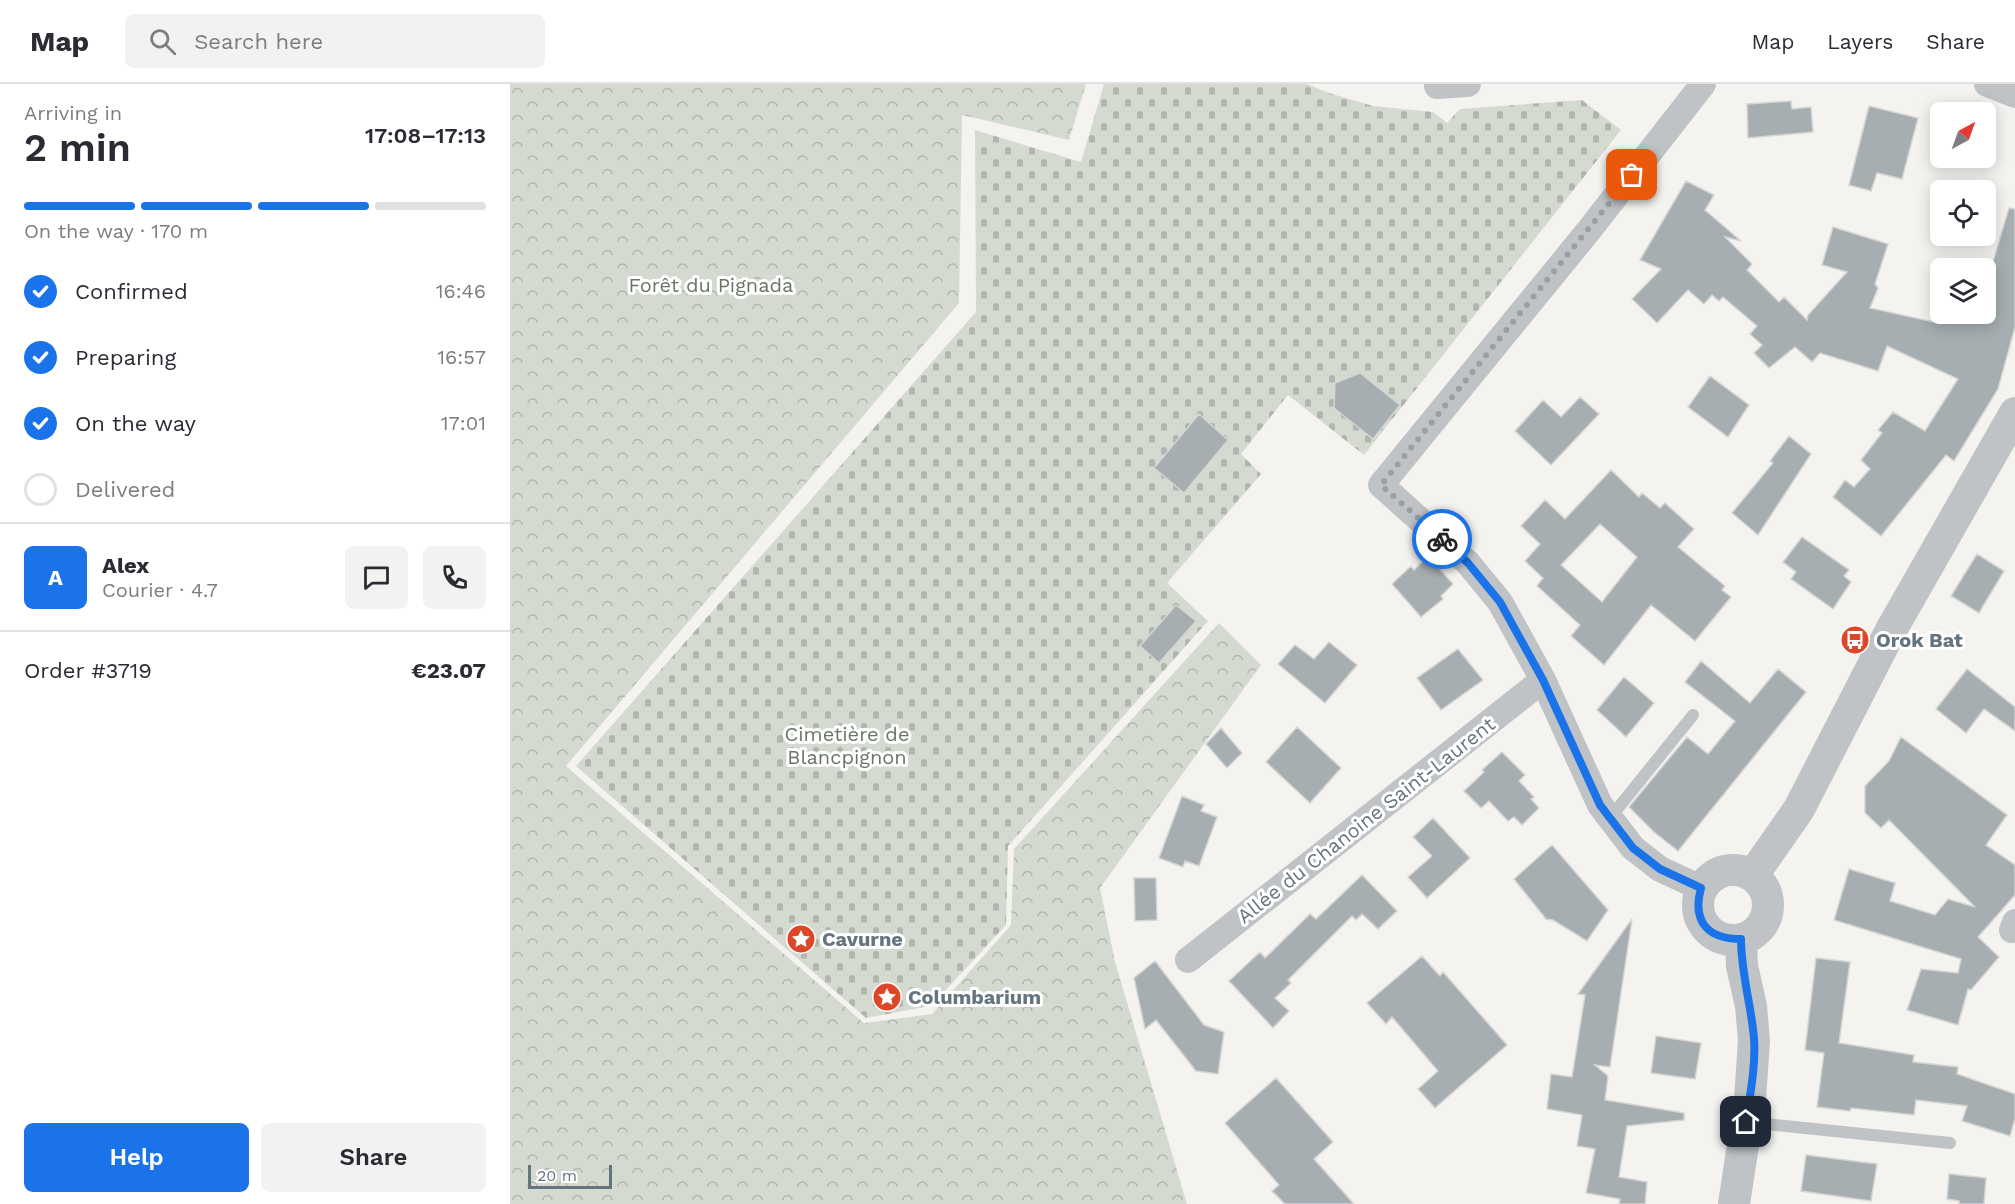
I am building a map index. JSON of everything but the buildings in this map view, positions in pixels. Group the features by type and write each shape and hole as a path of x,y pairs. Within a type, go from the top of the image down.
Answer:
{"street":[{"path":"1437,86 1468,84"},
{"path":"1701,888 1660,869 1633,848 1600,805 1543,680 1500,602 1468,563 1381,485 1590,229 1703,84"},
{"path":"1987,84 2015,95"},
{"path":"1753,875 1800,809 1890,632 2015,413"},
{"name":"Allée du Chanoine Saint-Laurent","path":"1188,960 1543,680"},
{"path":"1724,870 1739,870 1753,875 1764,887 1768,903 1766,919 1756,932 1741,939 1725,939 1710,932 1700,919 1697,903 1701,888 1711,876 1724,870"},
{"path":"1734,1204 1746,1122 1754,1041 1742,966 1741,939"}],"lane":[{"path":"1610,818 1693,715"},
{"path":"1746,1122 1950,1143"}],"green space":[{"name":"Forêt du Pignada","path":"510,84 1086,84 1069,140 962,115 959,303 566,766 864,1023 932,1014 1011,925 1014,849 1219,623 1261,665 1100,888 1115,962 1187,1204 510,1204"},
{"name":"Cimetière de Blancpignon","path":"1104,84 1307,84 1373,106 1433,112 1447,123 1460,109 1582,100 1621,130 1364,455 1288,395 1241,454 1261,474 1167,583 1208,621 1008,846 1006,925 931,1006 866,1018 576,766 976,312 975,130 1081,162"}],"way so far":[{"path":"1442,539 1381,485 1632,175"}],"place":[{"name":"Orok Bat","path":"1855,640"},
{"name":"Cavurne","path":"801,939"},
{"name":"Columbarium","path":"887,997"}],"route":[{"path":"1442,539 1468,563 1500,602 1543,680 1600,805 1633,848 1660,869 1701,888 1697,903 1700,919 1710,932 1725,939 1741,939 1742,966 1754,1041 1746,1122"}]}
